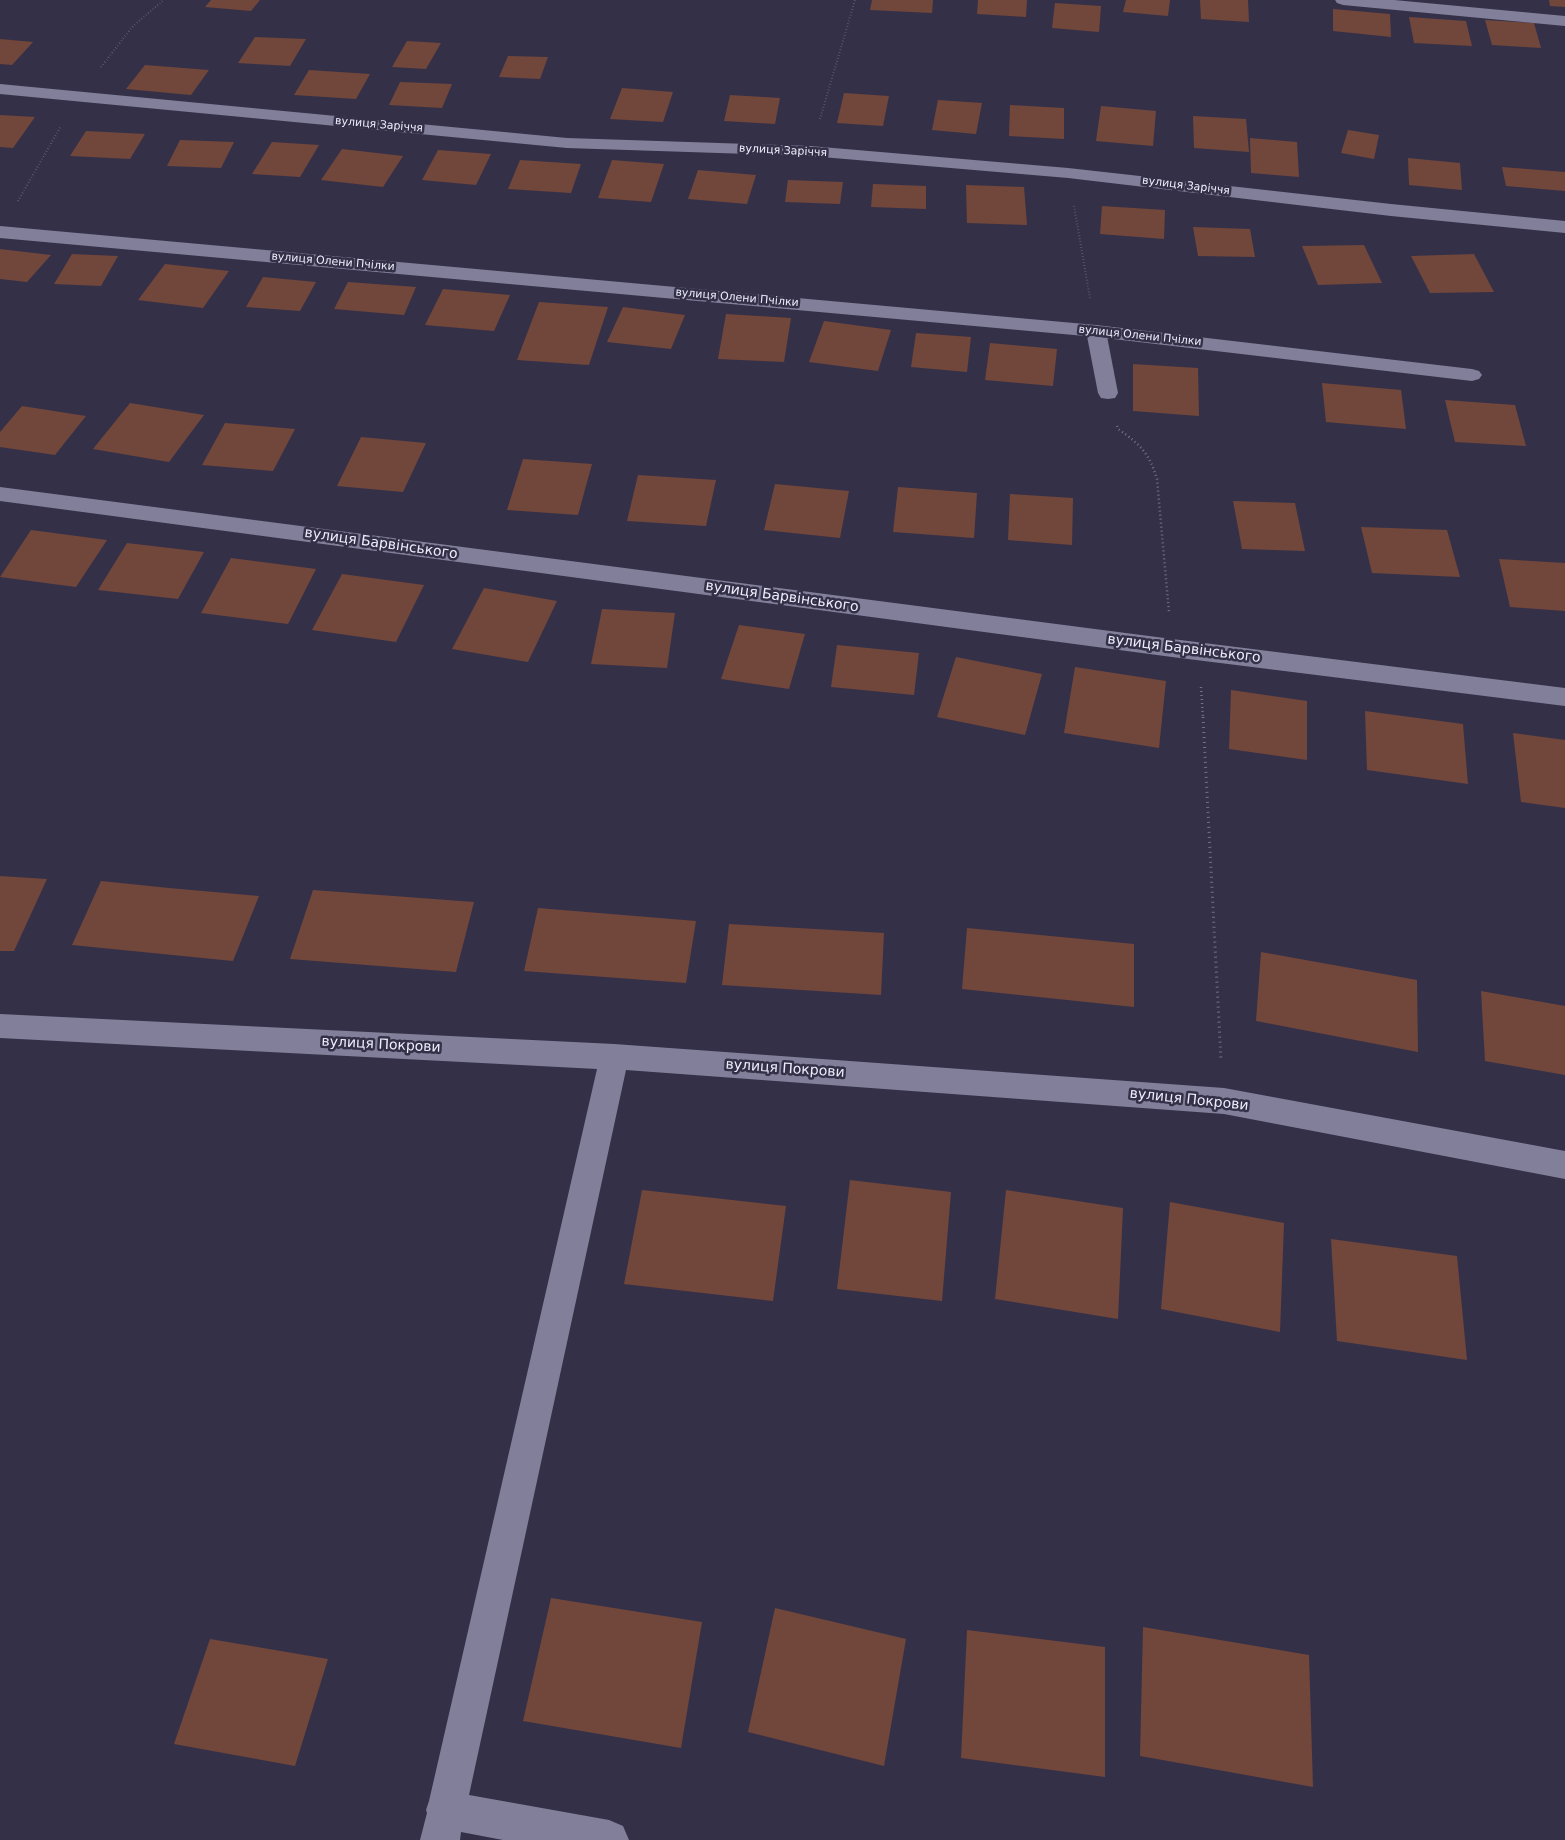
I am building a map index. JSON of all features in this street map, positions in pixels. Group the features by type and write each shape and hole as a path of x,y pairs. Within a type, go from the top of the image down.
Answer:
{"street":[{"path":"1343,0 1565,21"},
{"name":"вулиця Заріччя","path":"0,89 566,143 810,151 1068,173 1391,210 1565,227"},
{"name":"вулиця Олени Пчілки","path":"0,232 1096,331 1472,375"},
{"path":"1096,331 1108,393"},
{"name":"вулиця Барвінського","path":"0,494 1172,648 1565,697"},
{"name":"вулиця Покрови","path":"0,1026 614,1057 1224,1101 1565,1165"},
{"path":"609,1840 442,1825 614,1057"}],"path":[{"path":"810,151 855,0"},
{"path":"1068,173 1096,331"},
{"path":"1108,393 1118,429 1142,445 1151,458 1157,479 1172,648"},
{"path":"1199,651 1224,1101"}],"building":[{"path":"211,0 260,0 251,11 205,7"},
{"path":"872,0 933,0 932,13 870,10"},
{"path":"978,0 1027,0 1026,17 977,14"},
{"path":"1126,0 1170,0 1168,16 1123,12"},
{"path":"1200,0 1248,0 1249,22 1201,19"},
{"path":"1549,0 1565,0 1565,7 1550,6"},
{"path":"1055,3 1101,6 1099,32 1052,28"},
{"path":"1333,9 1390,14 1391,37 1333,31"},
{"path":"1409,17 1466,21 1472,46 1414,43"},
{"path":"1485,20 1534,23 1541,48 1492,45"},
{"path":"255,37 306,39 290,66 238,63"},
{"path":"0,39 33,42 12,65 0,64"},
{"path":"407,41 441,43 426,69 392,67"},
{"path":"508,56 548,57 540,79 499,77"},
{"path":"145,65 209,70 191,95 126,89"},
{"path":"309,70 370,74 356,99 294,95"},
{"path":"400,82 452,84 442,108 389,105"},
{"path":"622,88 673,92 663,122 610,119"},
{"path":"844,93 889,96 883,126 837,123"},
{"path":"730,95 780,98 775,124 724,121"},
{"path":"938,100 982,103 976,134 932,130"},
{"path":"1010,105 1064,108 1064,139 1009,136"},
{"path":"1101,106 1156,111 1153,146 1096,141"},
{"path":"0,115 35,117 13,148 0,147"},
{"path":"1193,116 1246,119 1249,152 1194,148"},
{"path":"1348,130 1379,135 1374,159 1341,153"},
{"path":"86,131 145,134 130,159 70,156"},
{"path":"1250,138 1297,142 1299,177 1251,173"},
{"path":"180,140 234,142 221,168 167,166"},
{"path":"272,142 319,145 300,177 252,174"},
{"path":"342,149 403,156 383,187 321,180"},
{"path":"438,150 491,154 476,185 422,180"},
{"path":"1408,158 1460,163 1462,190 1409,185"},
{"path":"520,160 581,164 571,193 508,189"},
{"path":"612,160 664,164 651,202 598,198"},
{"path":"1502,167 1565,172 1565,191 1506,186"},
{"path":"698,170 756,175 747,204 688,199"},
{"path":"788,180 843,182 840,204 785,202"},
{"path":"873,184 926,186 926,209 871,207"},
{"path":"966,185 1024,187 1027,225 967,223"},
{"path":"1102,206 1165,210 1164,239 1100,234"},
{"path":"1193,227 1250,229 1255,257 1198,256"},
{"path":"1364,245 1382,283 1318,285 1302,246"},
{"path":"0,249 51,255 27,282 0,279"},
{"path":"72,254 118,256 101,286 54,284"},
{"path":"1474,254 1494,292 1430,293 1411,256"},
{"path":"165,264 229,271 203,308 138,300"},
{"path":"263,277 316,282 300,311 246,307"},
{"path":"348,282 416,287 404,315 334,309"},
{"path":"443,289 510,295 494,331 425,325"},
{"path":"539,302 608,307 589,365 517,360"},
{"path":"623,307 685,315 671,349 607,342"},
{"path":"726,314 791,318 784,362 718,359"},
{"path":"824,321 891,330 878,371 809,362"},
{"path":"916,333 971,337 967,372 911,367"},
{"path":"990,343 1057,349 1053,386 985,380"},
{"path":"1133,364 1198,368 1199,416 1133,411"},
{"path":"1322,383 1401,390 1406,429 1326,422"},
{"path":"1445,400 1515,405 1526,446 1455,442"},
{"path":"130,403 204,415 169,462 93,449"},
{"path":"22,406 86,416 55,455 0,447 0,432"},
{"path":"225,423 295,429 273,471 202,465"},
{"path":"361,437 426,443 403,492 337,486"},
{"path":"523,459 592,464 578,515 507,510"},
{"path":"638,475 716,480 706,526 627,521"},
{"path":"775,484 849,491 840,538 764,530"},
{"path":"898,487 977,493 974,538 893,532"},
{"path":"1010,494 1073,498 1072,545 1008,540"},
{"path":"1233,501 1295,503 1305,551 1242,549"},
{"path":"1361,527 1447,530 1460,577 1372,573"},
{"path":"31,530 107,540 76,587 0,577"},
{"path":"127,543 204,552 178,599 98,590"},
{"path":"231,558 316,569 288,624 201,613"},
{"path":"1499,559 1565,563 1565,611 1510,607"},
{"path":"342,574 424,585 396,642 312,630"},
{"path":"484,588 557,601 528,662 452,649"},
{"path":"602,609 675,613 667,668 591,664"},
{"path":"739,625 805,634 789,689 721,679"},
{"path":"837,645 919,653 914,695 831,687"},
{"path":"956,657 1042,674 1025,735 937,717"},
{"path":"1075,667 1166,681 1159,748 1064,733"},
{"path":"1231,690 1307,701 1307,760 1229,749"},
{"path":"1365,711 1463,724 1468,784 1367,770"},
{"path":"1513,733 1565,740 1565,808 1521,802"},
{"path":"0,876 47,879 14,951 0,951"},
{"path":"101,881 259,896 233,961 72,945"},
{"path":"313,890 474,902 456,972 290,959"},
{"path":"538,908 696,921 686,983 524,971"},
{"path":"729,924 884,933 881,995 722,985"},
{"path":"967,928 1134,944 1134,1007 962,989"},
{"path":"1261,952 1417,980 1418,1052 1256,1021"},
{"path":"1481,991 1565,1006 1565,1075 1485,1061"},
{"path":"850,1180 951,1192 942,1301 837,1289"},
{"path":"642,1190 786,1206 773,1301 624,1284"},
{"path":"1006,1190 1123,1208 1118,1319 995,1299"},
{"path":"1170,1202 1284,1223 1280,1332 1161,1309"},
{"path":"1331,1239 1457,1256 1467,1360 1337,1341"},
{"path":"551,1598 702,1622 681,1748 523,1721"},
{"path":"775,1608 906,1639 884,1766 748,1732"},
{"path":"1143,1627 1309,1655 1313,1787 1140,1756"},
{"path":"967,1630 1105,1647 1105,1777 961,1758"},
{"path":"210,1639 328,1659 295,1766 174,1744"}]}
